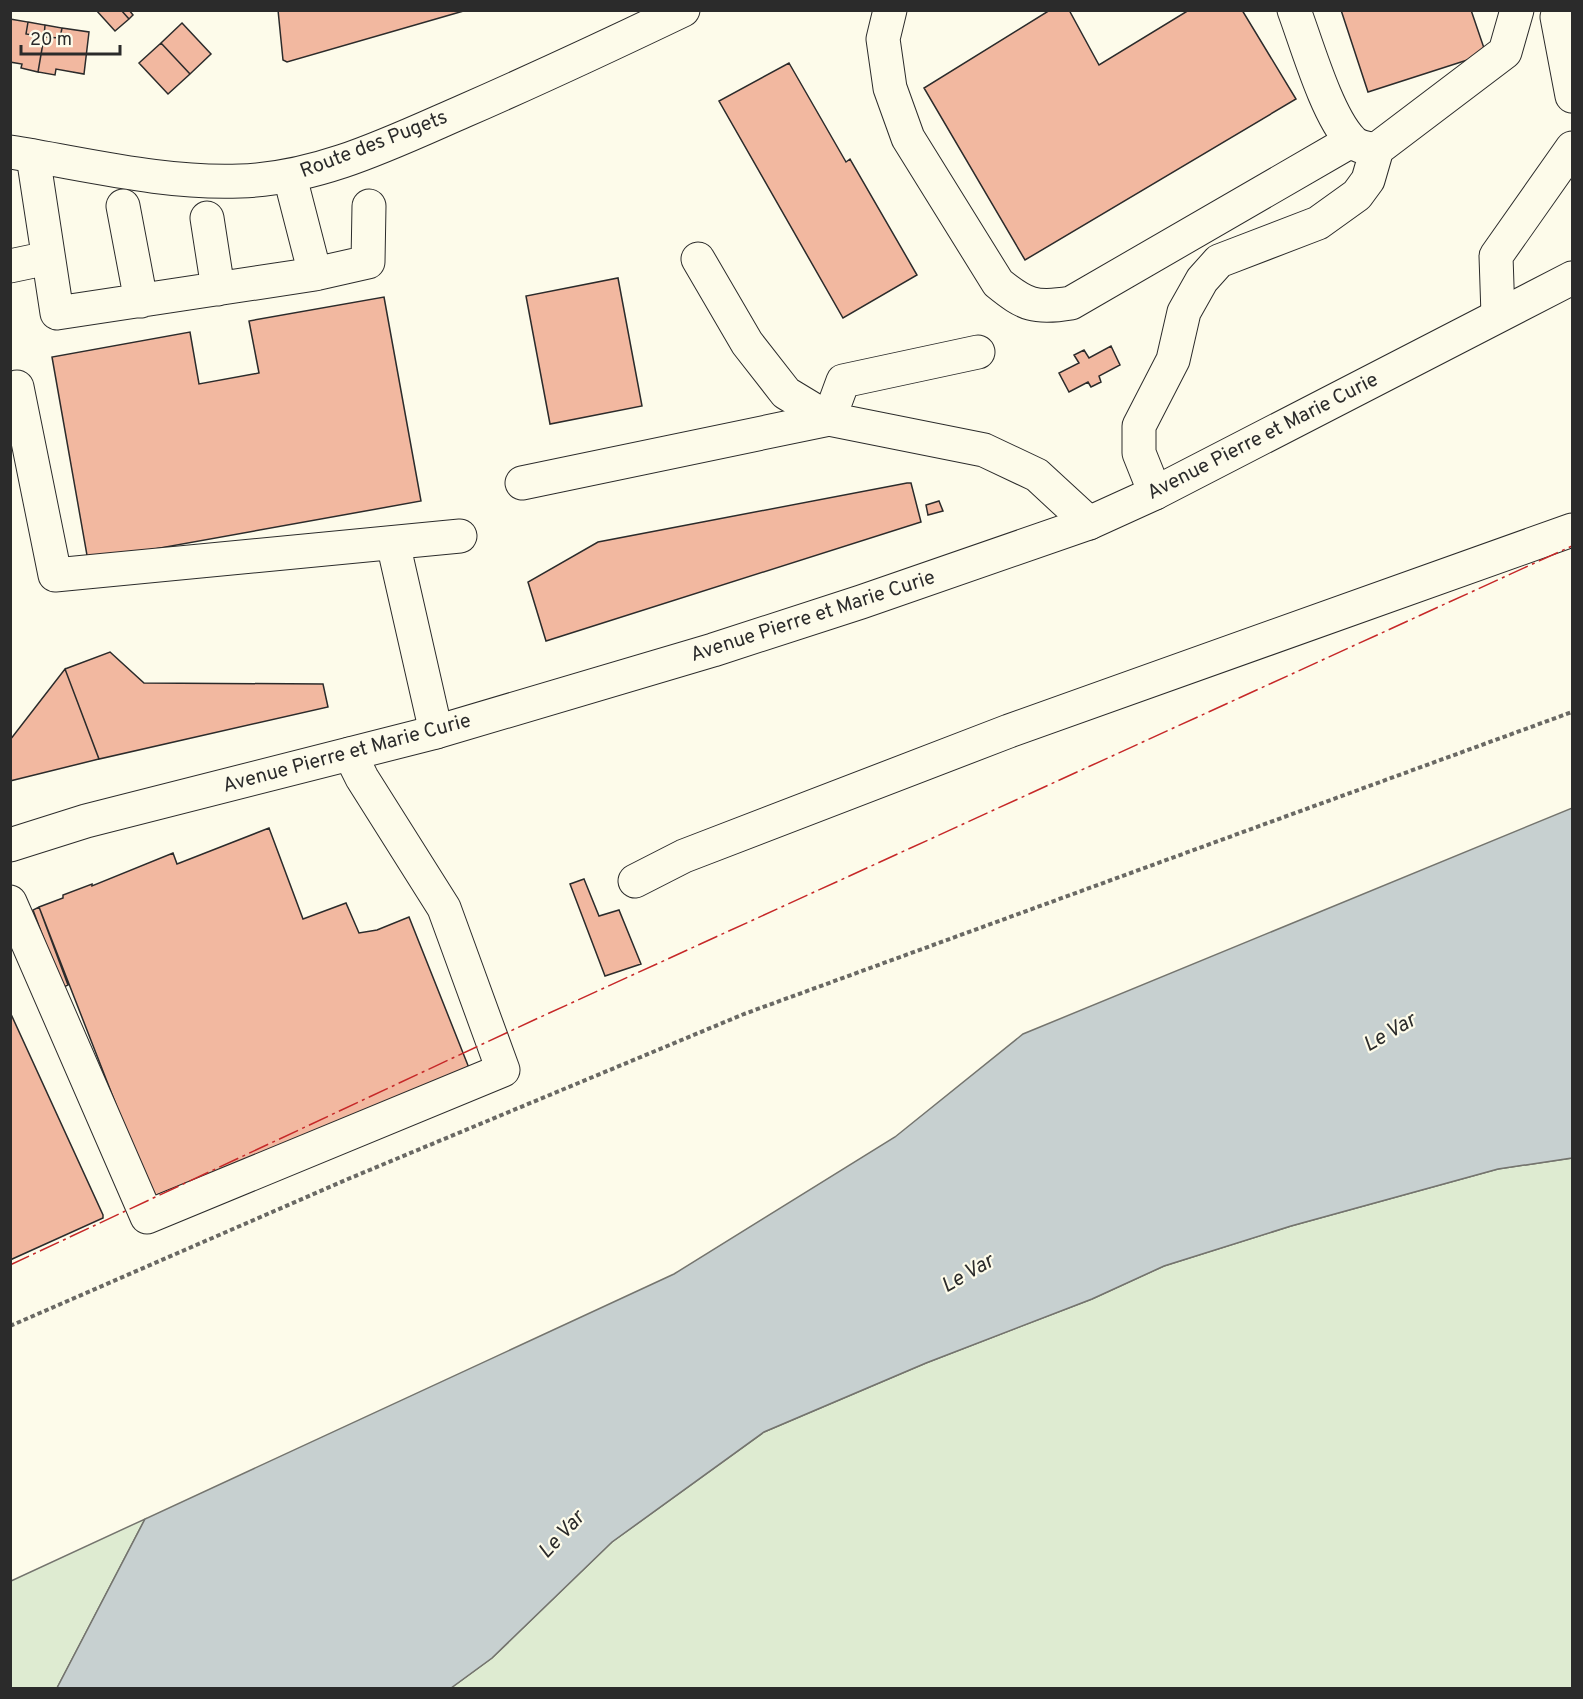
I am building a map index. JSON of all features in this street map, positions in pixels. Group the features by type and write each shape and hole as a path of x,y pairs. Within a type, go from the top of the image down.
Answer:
{"main road":[{"name":"Route des Pugets","path":"22,154 189,181 240,181 290,177 381,147 582,59 682,10"},
{"path":"890,10 883,39 890,87 908,138 998,282 1019,301 1043,307 1071,303 1364,145 1505,52 1516,10"},
{"path":"1155,494 1139,453 1139,426 1173,360 1184,312 1202,280 1219,261 1292,234 1339,210 1357,195 1368,180 1364,145 1328,101 1294,10"},
{"path":"1557,17 1572,96"},
{"path":"1498,315 1497,256 1572,148"},
{"path":"22,154 48,258 57,313 315,274 368,262 369,206"},
{"path":"290,177 315,274"},
{"path":"123,206 141,301"},
{"path":"207,218 218,289"},
{"path":"10,266 48,258"},
{"path":"698,259 747,343 786,393 828,419 984,450 1036,475 1089,523"},
{"name":"Avenue Pierre et Marie Curie","path":"10,845 86,821 436,732 555,698 838,610 1089,523 1155,494 1572,278"},
{"path":"828,419 843,381 978,352"},
{"path":"17,387 55,575 460,536"},
{"path":"522,483 828,419"},
{"path":"635,882 684,856 1009,731 1572,530"},
{"path":"393,543 436,732"},
{"path":"10,902 147,1217 503,1070 444,908 362,778 350,754"}],"path":[{"path":"10,1326 348,1179 744,1014 1572,712"}],"green space":[{"path":"1572,1158 1572,1688 451,1688 492,1658 612,1542 764,1432 926,1363 1092,1299 1164,1266 1291,1226 1498,1169"},
{"path":"145,1519 57,1688 11,1688 11,1581"}],"water":[{"name":"Le Var","path":"1572,808 1572,1158 1498,1169 1291,1226 1164,1266 1092,1299 926,1363 764,1432 612,1542 492,1658 451,1688 57,1688 145,1519 674,1274 895,1137 1023,1034"}],"building":[{"path":"96,10 121,10 129,19 115,31"},
{"path":"121,10 129,10 133,15 129,19"},
{"path":"278,10 467,10 287,62 283,60"},
{"path":"1050,10 1069,10 1099,65 1189,10 1242,10 1296,99 1025,260 924,88"},
{"path":"1341,10 1471,10 1486,54 1368,92"},
{"path":"10,19 28,22 26,34 44,37 38,72 21,68 22,64 10,62"},
{"path":"28,22 45,25 44,37 26,34"},
{"path":"182,23 211,54 190,74 161,43"},
{"path":"45,25 62,28 60,38 44,37"},
{"path":"62,28 89,32 84,74 56,69 55,75 38,72 44,37 60,38"},
{"path":"161,43 190,74 168,94 139,63"},
{"path":"789,63 846,162 850,159 917,275 843,318 719,101"},
{"path":"618,278 642,406 550,424 526,296"},
{"path":"384,297 421,501 88,561 52,357 190,332 199,384 259,373 249,321"},
{"path":"1111,346 1120,365 1099,376 1101,382 1091,387 1088,382 1069,392 1059,373 1079,363 1074,355 1084,350 1089,358"},
{"path":"911,483 921,522 546,641 528,582 598,542"},
{"path":"939,501 943,511 928,515 926,505"},
{"path":"110,652 144,683 323,684 328,707 99,759 65,669"},
{"path":"65,669 99,759 10,781 10,740"},
{"path":"269,828 303,919 346,903 359,933 377,930 409,917 471,1073 152,1197 39,907 63,898 63,895 92,884 92,886 173,853 177,864"},
{"path":"584,879 599,916 619,910 641,964 605,976 570,884"},
{"path":"39,907 68,985 62,988 33,910"},
{"path":"10,1012 103,1218 10,1260"}],"power":[{"path":"10,1265 534,1020 1572,546"}]}
